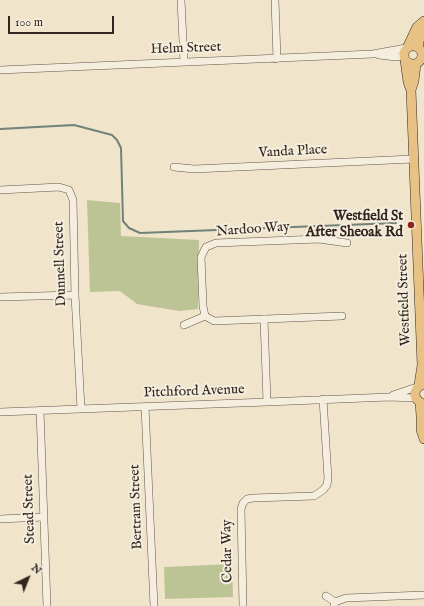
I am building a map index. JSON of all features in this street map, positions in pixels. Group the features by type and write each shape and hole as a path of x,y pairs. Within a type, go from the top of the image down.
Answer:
{"main road":[{"path":"418,47 424,22"},
{"path":"406,53 414,45 421,50 421,60 416,64 410,64 406,53 417,27 424,22"},
{"name":"Westfield Street","path":"406,53 408,82 411,90 413,160 420,211 423,368 420,385 415,393 420,401"},
{"name":"Westfield Street","path":"411,90 414,81 416,64"},
{"path":"420,401 421,430 424,439"}],"street":[{"path":"181,0 184,62"},
{"path":"275,0 277,59"},
{"name":"Helm Street","path":"0,70 373,54 396,57 406,53"},
{"name":"Vanda Place","path":"174,167 194,169 413,160"},
{"name":"Dunnell Street","path":"0,190 59,187 70,190 73,200 75,295 82,408"},
{"name":"Nardoo Way","path":"205,316 203,306 201,257 206,247 216,243 319,239 347,243"},
{"path":"0,297 75,295"},
{"path":"184,325 205,316 214,321 342,316"},
{"path":"264,319 267,402"},
{"name":"Pitchford Avenue","path":"389,397 420,385"},
{"name":"Pitchford Avenue","path":"0,412 389,397 420,401"},
{"name":"Cedar Way","path":"243,606 241,509 243,503 247,499 253,498 314,496 323,490 327,485 328,478 323,399"},
{"name":"Bertram Street","path":"145,407 154,606"},
{"name":"Stead Street","path":"40,410 47,606"},
{"path":"0,519 44,517"},
{"path":"326,596 334,604 346,598 424,594"}],"green space":[{"path":"87,200 120,203 121,236 199,240 198,309 179,311 137,304 120,291 90,292"},
{"path":"232,564 233,597 165,599 164,567"}],"waterway":[{"path":"0,129 74,125 112,135 117,140 121,148 123,221 129,228 140,233 396,223"}],"place":[{"name":"Westfield St After Sheoak Rd","path":"411,225"}]}
